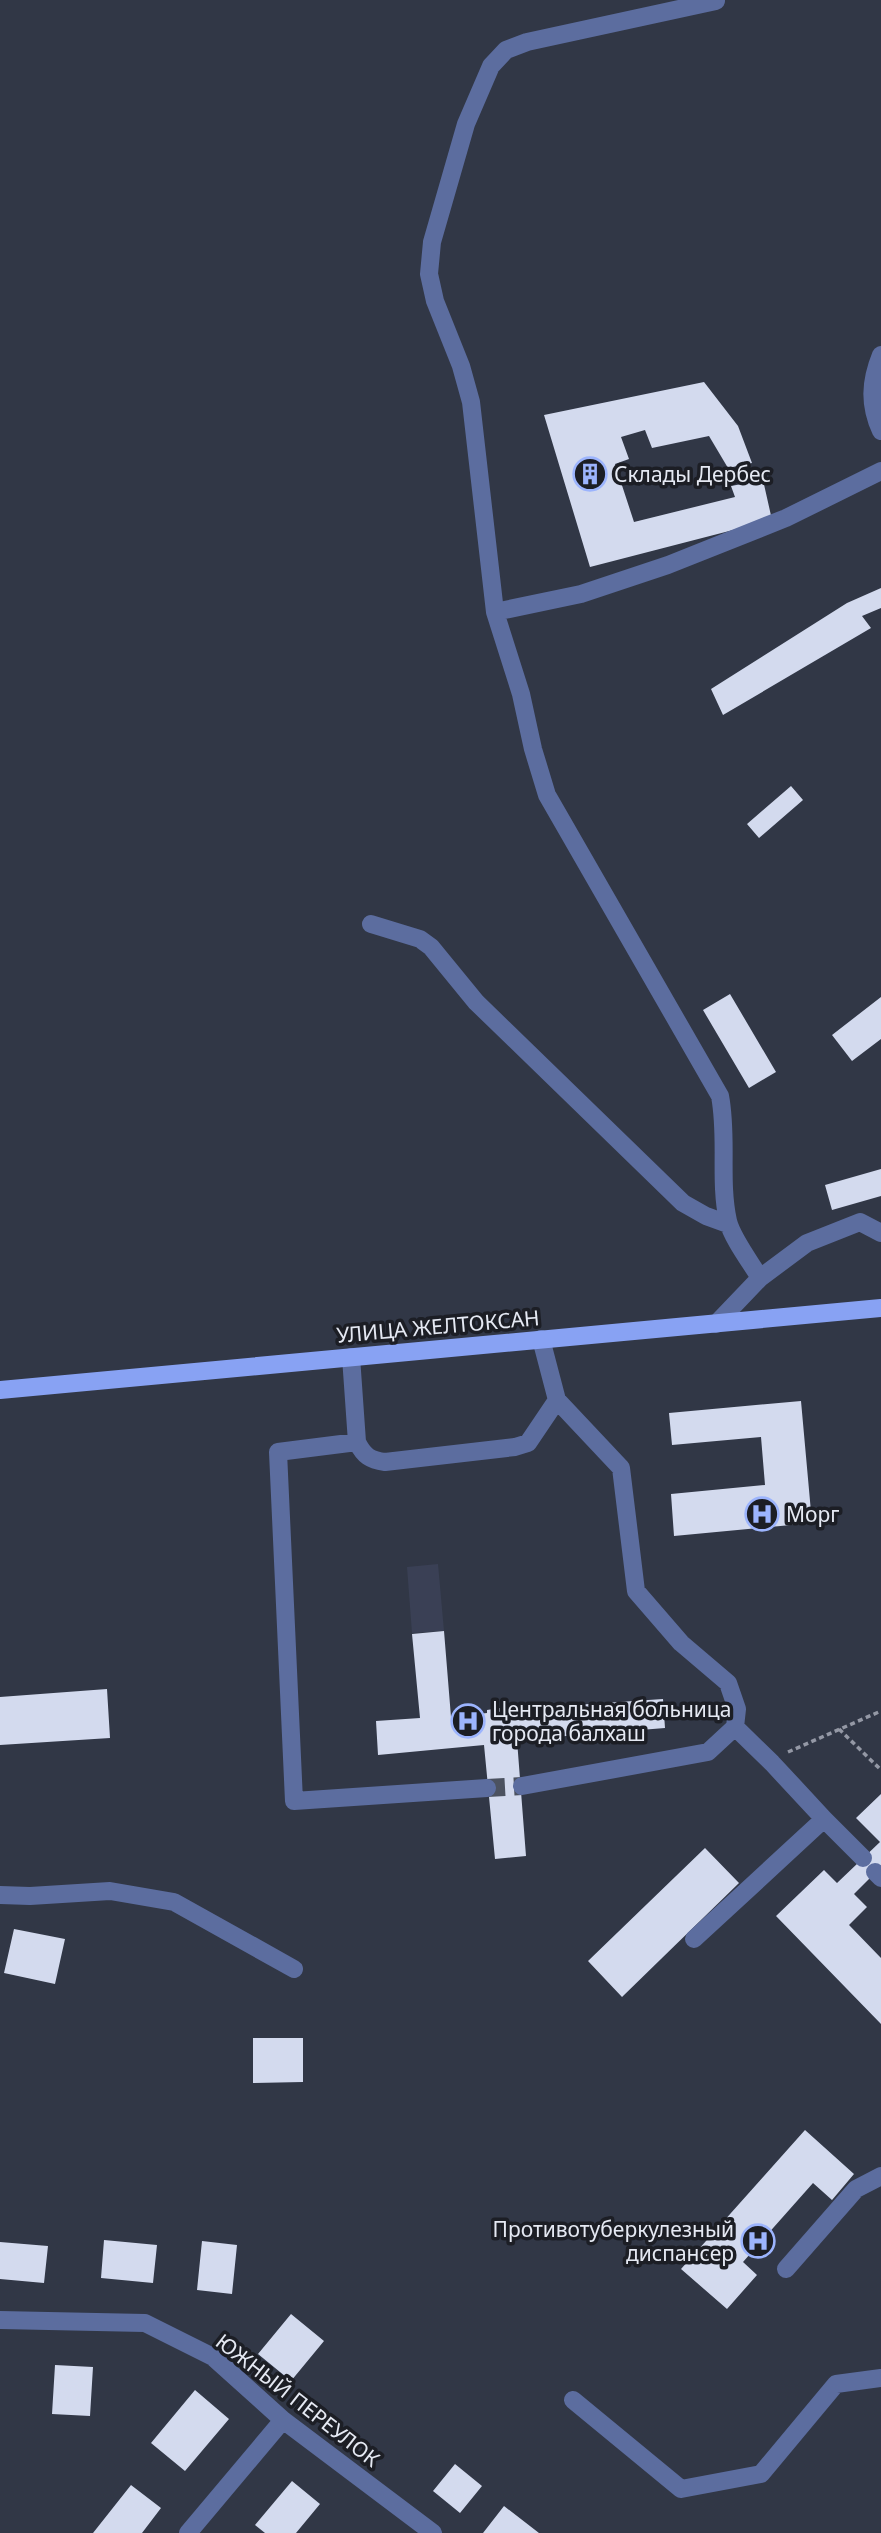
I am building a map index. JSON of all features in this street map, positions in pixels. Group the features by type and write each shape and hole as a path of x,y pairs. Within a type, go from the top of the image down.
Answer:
{"main road":[{"name":"УЛИЦА ЖЕЛТОКСАН","path":"0,1390 881,1308"}],"street":[{"path":"717,0 527,42 506,50 491,66 466,124 432,242 429,274 435,301 461,366 471,402 495,612 521,694 547,795 720,1096 724,1119 723,1180 728,1224 760,1278"},
{"path":"881,355 873,374 872,412 881,431"},
{"path":"495,612 581,594 668,565 786,518 881,471"},
{"path":"371,924 419,939 431,947 476,1002 683,1203 728,1224"},
{"path":"716,1324 760,1278 807,1243 860,1222 881,1233"},
{"path":"522,1786 708,1752 735,1727 737,1709 727,1683 681,1643 636,1591 621,1468 557,1400 541,1339"},
{"path":"351,1357 357,1442 363,1454 373,1461 385,1462 515,1447 528,1443 557,1400"},
{"path":"357,1442 278,1452 295,1801 487,1788"},
{"path":"735,1727 863,1858"},
{"path":"694,1939 824,1819"},
{"path":"0,1895 110,1891 174,1902 294,1969"},
{"path":"786,2269 856,2189 881,2176"},
{"name":"ЮЖНЫЙ ПЕРЕУЛОК","path":"0,2320 145,2323 213,2357 283,2420 433,2533"},
{"path":"573,2400 681,2489 761,2474 836,2384 881,2378"},
{"path":"188,2533 283,2420"}],"path":[{"path":"772,1763 794,1748 881,1711"},
{"path":"839,1729 881,1770"}],"shaded area":[{"path":"438,1564 444,1631 412,1633 407,1567"}],"building":[{"name":"Склады Дербес","path":"704,382 738,426 752,463 728,468 709,436 652,448 645,430 621,437 629,459 615,464 634,522 735,497 731,486 763,480 772,520 590,567 544,415"},
{"path":"881,588 881,608 862,616 871,628 723,715 711,689 847,603"},
{"path":"791,786 803,800 759,838 747,824"},
{"path":"730,994 776,1072 749,1088 703,1010"},
{"path":"881,997 881,1039 852,1061 832,1035"},
{"path":"881,1169 881,1196 832,1210 825,1185"},
{"path":"801,1401 812,1523 674,1536 671,1494 765,1485 761,1437 672,1445 669,1413"},
{"path":"444,1631 451,1717 487,1713 487,1710 500,1708 663,1699 665,1728 517,1740 526,1856 495,1859 484,1745 378,1755 376,1721 420,1718 412,1634"},
{"path":"107,1689 110,1738 0,1745 0,1697"},
{"path":"881,1794 881,1867 854,1894 867,1907 849,1925 881,1958 881,2024 776,1916 824,1870 837,1883 880,1842 856,1818"},
{"path":"705,1848 739,1883 622,1997 588,1961"},
{"path":"14,1929 65,1939 55,1984 4,1973"},
{"path":"253,2038 303,2038 303,2082 253,2083"},
{"path":"805,2130 854,2174 832,2200 813,2183 743,2262 757,2275 727,2309 681,2269"},
{"path":"104,2240 157,2245 153,2283 101,2278"},
{"path":"202,2241 237,2245 232,2294 197,2290"},
{"path":"0,2242 48,2246 44,2283 0,2279"},
{"path":"291,2314 324,2341 291,2381 258,2354"},
{"path":"55,2365 93,2367 90,2416 52,2414"},
{"path":"195,2390 229,2419 185,2471 151,2443"},
{"path":"455,2464 482,2486 460,2513 433,2491"},
{"path":"292,2481 320,2504 296,2533 265,2533 255,2525"},
{"path":"131,2485 161,2508 142,2533 93,2533"},
{"path":"504,2506 539,2533 483,2533"}],"tunnel":[{"path":"487,1788 522,1786"}],"place":[{"name":"Склады Дербес","path":"590,474"},
{"name":"Морг","path":"762,1514"},
{"name":"Центральная больница города балхаш","path":"468,1721"},
{"name":"Противотуберкулезный диспансер","path":"758,2241"}]}
